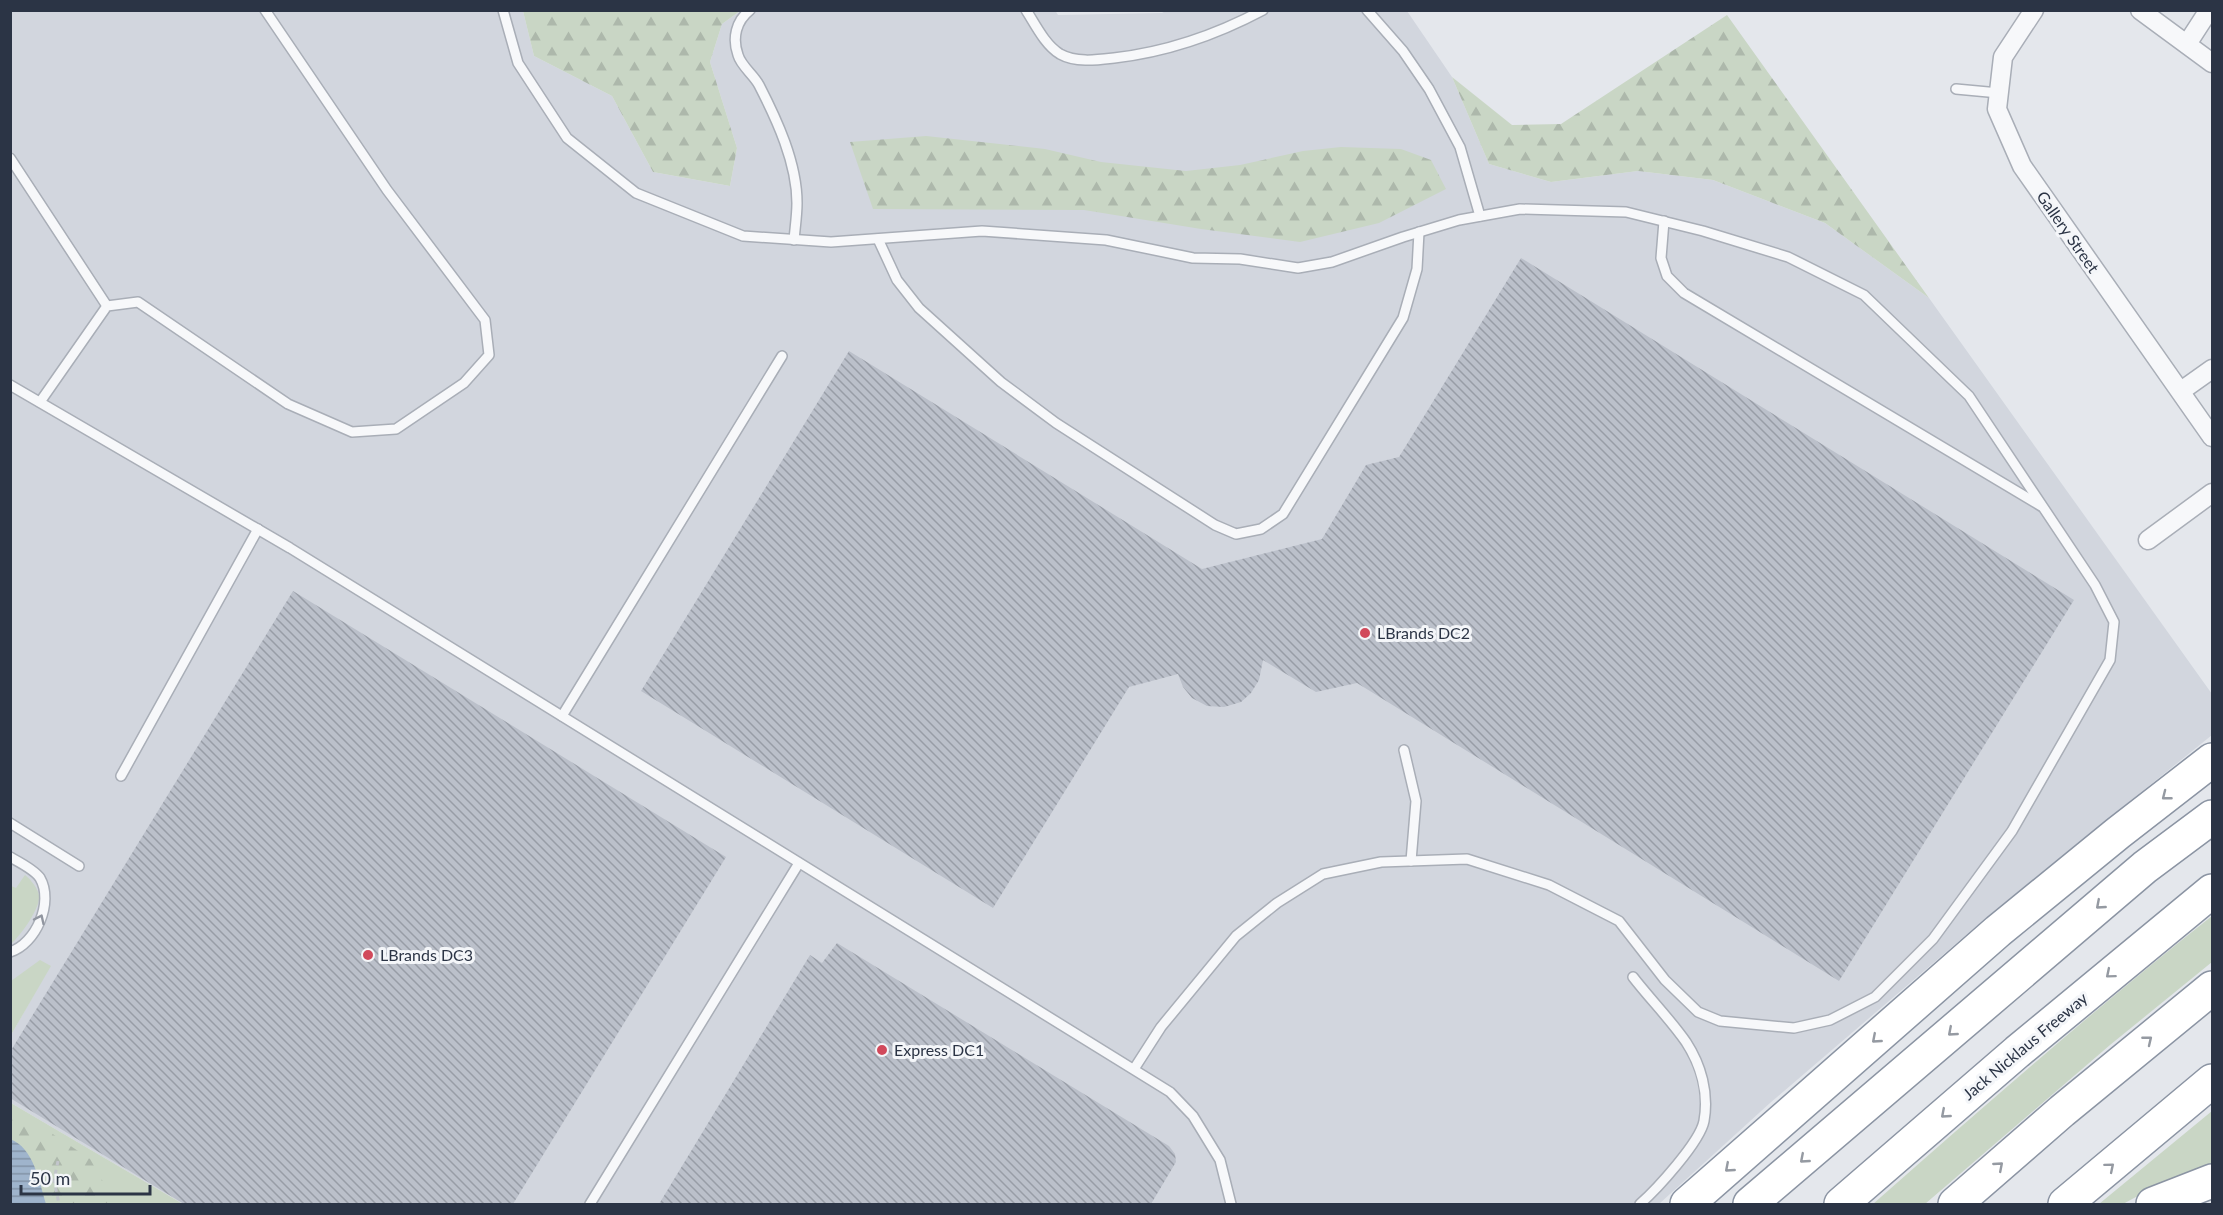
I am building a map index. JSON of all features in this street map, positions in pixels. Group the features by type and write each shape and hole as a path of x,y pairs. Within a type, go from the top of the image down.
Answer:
{"highway":[{"path":"1687,1204 1998,931 2212,760"},
{"path":"1750,1204 2145,867 2212,816"},
{"name":"Jack Nicklaus Freeway","path":"1841,1204 2026,1044 2212,891"},
{"path":"1955,1204 2062,1111 2212,988"},
{"path":"2066,1204 2212,1080"},
{"path":"2153,1204 2212,1181"}],"street":[{"name":"Gallery Street","path":"2034,10 2003,57 1997,109 2022,166 2212,437"},
{"path":"2140,10 2212,63"},
{"path":"2187,44 2209,10"},
{"path":"2181,391 2212,369"},
{"path":"2148,540 2212,494"}],"lane":[{"path":"40,402 107,306 138,302 288,404 352,432 396,429 464,383 489,355 485,320 387,190 265,10"},
{"path":"503,10 518,63 567,138 636,193 743,236 831,242 982,231 1106,240 1193,258 1240,259 1298,268 1332,262 1459,220 1520,209 1626,212 1788,256 1864,295 1969,396 2095,585 2114,622 2110,660 2012,831 1934,939 1875,997 1830,1020 1794,1028 1720,1021 1698,1012 1665,980 1619,921 1549,885 1467,859 1381,862 1323,874 1277,903 1236,936 1161,1027 1134,1069"},
{"path":"750,10 742,17 735,34 738,57 758,82 774,116 793,171 798,202 794,240"},
{"path":"1026,10 1051,46 1061,54 1090,61 1149,54 1206,36 1263,10"},
{"path":"1367,10 1402,51 1429,89 1460,147 1480,216"},
{"path":"1956,89 1999,93"},
{"path":"10,158 107,306"},
{"path":"1664,221 1661,258 1666,276 1684,293 2043,507"},
{"path":"878,239 897,280 919,308 1001,382 1066,429 1215,525 1236,534 1261,529 1283,514 1403,318 1418,269 1419,232"},
{"path":"562,716 782,356"},
{"path":"10,385 258,529 1170,1092 1193,1116 1220,1160 1229,1203"},
{"path":"121,776 258,529"},
{"path":"1404,750 1416,801 1411,861"},
{"path":"10,823 80,866"},
{"path":"10,857 40,876 47,894 44,910 34,931 19,949 10,952"},
{"path":"590,1204 799,863"},
{"path":"1633,977 1686,1042 1698,1063 1705,1086 1704,1122 1696,1139 1660,1184 1640,1204"}],"path":[{"path":"58,1161 54,1180 59,1204"}],"shaded area":[{"path":"1055,10 1058,15 1162,13 1167,10 1407,11 1452,77 1489,164 1551,182 1638,171 1713,180 1825,223 1929,298 2212,694 2212,735 1994,911 1770,1103 1659,1204 183,1204 11,1103 11,1035 50,966 11,981 11,11 523,11 534,56 612,96 653,172 730,186 737,148 710,62 722,24 740,11"}],"green space":[{"path":"523,11 740,11 722,24 710,62 737,148 730,186 653,172 612,96 534,56"},
{"path":"1727,15 1929,298 1825,223 1713,180 1638,171 1551,182 1489,164 1452,77 1512,125 1561,124"},
{"path":"926,136 1045,149 1101,162 1186,171 1240,165 1303,151 1341,147 1401,149 1431,160 1446,189 1379,223 1300,242 1084,210 873,209 850,142"},
{"path":"25,875 37,889 39,901 29,921 11,944 11,886 16,888"},
{"path":"2212,916 2212,962 2110,1045 1925,1204 1873,1204 1998,1094"},
{"path":"40,960 51,966 11,1035 11,981"},
{"path":"11,1103 183,1204 11,1204"},
{"path":"11,1106 90,1159 116,1204 50,1204 35,1170 36,1154 11,1139"},
{"path":"2212,1111 2212,1164 2169,1179 2123,1204 2099,1204"}],"water":[{"path":"10,1139 18,1143 30,1157 46,1204 11,1204"}],"building":[{"name":"LBrands DC2","path":"1521,258 2074,600 1839,981 1357,683 1316,692 1263,660 1259,680 1251,693 1241,702 1224,707 1207,706 1192,698 1183,687 1178,674 1129,687 993,908 641,691 849,351 1202,569 1322,539 1366,465 1399,457"},
{"name":"LBrands DC3","path":"293,591 726,857 513,1204 184,1204 10,1098 10,1052"},
{"name":"Express DC1","path":"837,943 1169,1146 1175,1154 1176,1162 1151,1204 659,1204 810,955 822,963"}],"place":[{"name":"LBrands DC2","path":"1365,633"},
{"name":"LBrands DC3","path":"368,955"},
{"name":"Express DC1","path":"882,1050"}]}
